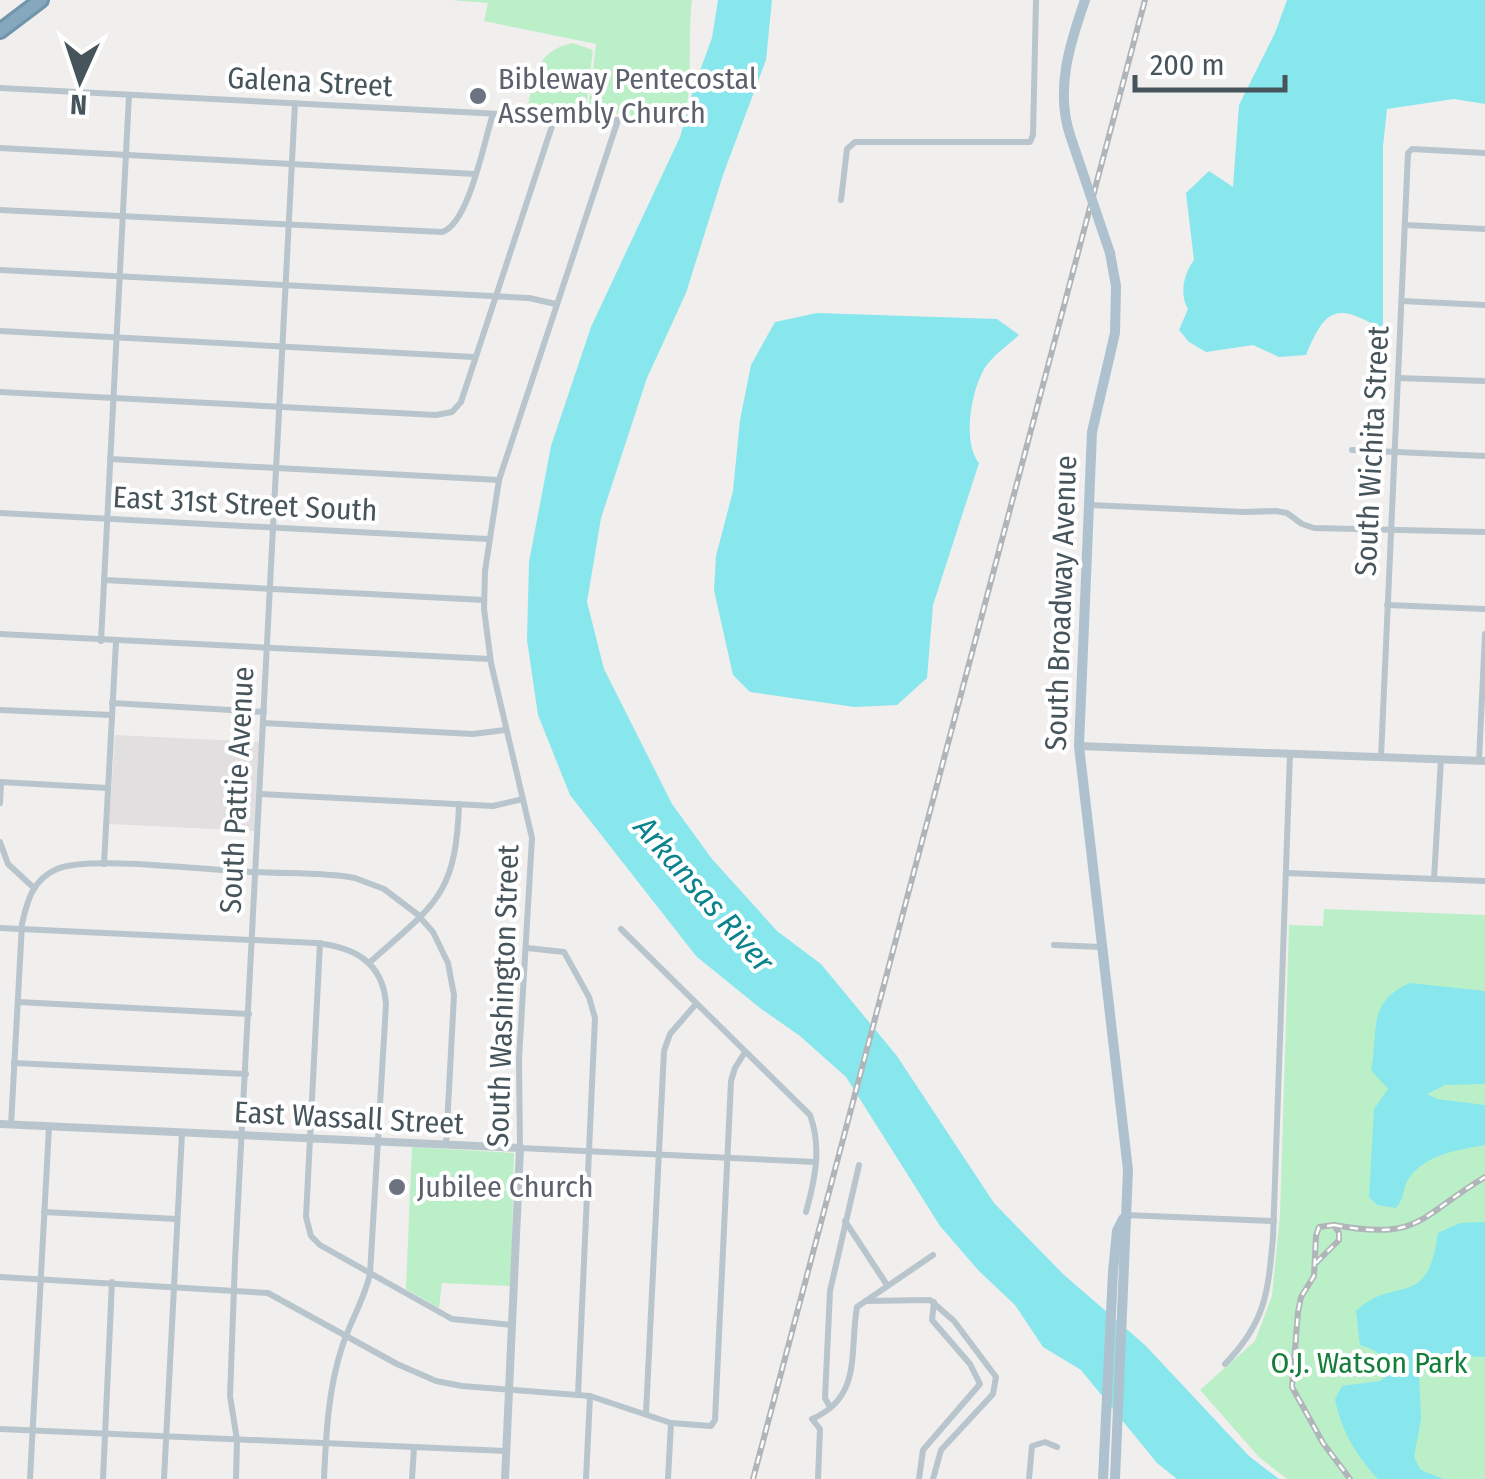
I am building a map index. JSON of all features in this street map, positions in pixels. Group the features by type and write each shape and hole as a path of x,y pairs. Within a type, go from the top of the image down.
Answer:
{"highway":[{"path":"0,30 41,0"}],"main road":[{"name":"South Broadway Avenue","path":"1085,0 1066,66 1064,101 1070,135 1110,253 1116,286 1115,332 1093,419 1078,746 1128,1170 1124,1216 1128,1231 1119,1270 1109,1452 1104,1479"},
{"name":"South Broadway Avenue","path":"1109,1452 1115,1479"}],"street":[{"path":"840,200 847,149 855,142 1030,142 1036,0"},
{"name":"Galena Street","path":"0,88 618,120"},
{"path":"101,641 128,95"},
{"name":"South Pattie Avenue","path":"236,1479 237,1440 230,1396 234,1288 295,103"},
{"path":"0,210 446,231 457,222 493,114"},
{"path":"0,392 440,415 452,412 461,402 555,116"},
{"name":"South Washington Street","path":"505,1479 532,838 490,659 484,600 488,539 499,480 618,120"},
{"path":"0,148 475,174"},
{"name":"South Wichita Street","path":"1381,757 1408,153 1412,149 1485,153"},
{"path":"1405,226 1485,228"},
{"path":"0,270 496,296 556,304"},
{"path":"1402,302 1485,305"},
{"path":"0,332 474,357"},
{"path":"1398,378 1485,381"},
{"path":"1352,450 1485,456"},
{"path":"110,459 499,480"},
{"path":"1089,505 1288,513 1314,528 1485,532"},
{"name":"East 31st Street South","path":"0,513 488,539"},
{"path":"104,580 484,600"},
{"path":"1386,606 1485,609"},
{"path":"0,634 490,659"},
{"path":"1078,746 1482,761 1485,634"},
{"path":"104,864 116,642"},
{"path":"112,703 264,712"},
{"path":"0,710 112,715"},
{"path":"263,723 473,734 505,730"},
{"path":"1225,1364 1257,1324 1268,1298 1290,753"},
{"path":"1434,879 1440,760"},
{"path":"0,802 1,782 108,788"},
{"path":"260,794 493,806 523,799"},
{"path":"370,962 434,904 449,880 458,838 459,804"},
{"path":"0,842 8,864 34,888"},
{"path":"11,1125 22,929 28,897 47,874 62,867 104,864 364,880 393,895 420,917 442,947 454,994 446,1144"},
{"path":"1286,873 1485,881"},
{"path":"0,928 320,943 346,947 370,962 380,979 386,998 370,1274 332,1381 324,1479"},
{"path":"621,929 810,1115 817,1140 806,1212"},
{"path":"320,943 306,1216 310,1236 452,1319 512,1324"},
{"path":"1054,945 1101,947"},
{"path":"527,948 564,952 589,997 595,1018 578,1395"},
{"path":"18,1002 249,1014"},
{"path":"646,1414 664,1051 670,1034 696,1004"},
{"path":"0,1277 268,1293 436,1381 590,1396 671,1423 711,1426 716,1420 731,1080 745,1052"},
{"path":"14,1063 246,1074"},
{"name":"East Wassall Street","path":"0,1124 816,1162"},
{"path":"30,1479 49,1127"},
{"path":"164,1479 182,1133"},
{"path":"830,1407 825,1398 830,1291 859,1165"},
{"path":"44,1212 177,1218"},
{"path":"1124,1216 1274,1221"},
{"path":"845,1221 887,1285"},
{"path":"818,1479 820,1429 812,1420 830,1407 850,1383 857,1306 933,1255"},
{"path":"102,1479 112,1282"},
{"path":"866,1301 914,1298 934,1302 990,1364 997,1381 993,1394 941,1450 933,1479"},
{"path":"918,1479 924,1450 980,1384 970,1364 932,1320 934,1302"},
{"path":"586,1479 590,1396"},
{"path":"668,1479 671,1423"},
{"path":"0,1429 506,1452"},
{"path":"1029,1479 1032,1446 1044,1442 1058,1447"},
{"path":"412,1479 414,1448"}],"shaded area":[{"path":"115,735 260,742 255,831 109,824"}],"green space":[{"path":"451,0 692,0 683,126 588,111 596,44 484,21 488,3"},
{"path":"573,43 593,50 586,107 528,105 536,73 545,57"},
{"name":"O.J. Watson Park","path":"1324,909 1485,915 1485,1479 1287,1479 1259,1457 1200,1390 1255,1341 1272,1296 1280,1215 1289,925 1323,926"},
{"path":"412,1147 514,1153 511,1286 442,1283 439,1308 406,1289"}],"water":[{"name":"Arkansas River","path":"718,0 772,0 766,60 723,175 686,293 647,378 601,518 587,602 604,669 672,804 712,859 777,931 821,964 897,1056 994,1203 1063,1274 1145,1345 1249,1456 1279,1479 1177,1479 1157,1463 1081,1370 1043,1347 1015,1305 940,1226 846,1077 800,1036 696,956 570,795 538,715 527,640 529,562 551,446 591,327 680,137 712,38"},
{"path":"1287,0 1485,0 1485,104 1454,99 1387,109 1383,146 1383,330 1355,316 1335,314 1320,327 1306,355 1279,357 1253,345 1206,352 1179,330 1188,309 1184,284 1194,260 1186,193 1209,171 1233,187 1239,105"},
{"path":"817,313 997,319 1019,335 987,365 975,390 970,430 979,463 933,605 927,678 897,705 855,707 750,692 733,675 714,590 716,556 733,491 740,420 751,365 775,322"},
{"path":"1410,983 1485,991 1485,1084 1445,1085 1427,1094 1437,1099 1485,1105 1485,1145 1443,1154 1424,1163 1409,1178 1396,1208 1377,1205 1369,1197 1374,1109 1388,1089 1371,1070 1380,1009 1386,999"},
{"path":"1485,1222 1485,1357 1424,1354 1419,1374 1421,1419 1414,1457 1421,1470 1444,1479 1378,1479 1351,1442 1335,1399 1342,1386 1380,1381 1390,1372 1379,1354 1360,1345 1356,1311 1384,1294 1418,1283 1433,1258 1438,1233 1460,1223"}],"railway":[{"path":"753,1479 1145,0"},
{"path":"1334,1225 1385,1230 1402,1227 1431,1214 1485,1177"},
{"path":"1316,1263 1339,1240 1334,1225 1319,1227 1316,1236 1314,1276 1301,1297 1298,1312 1292,1387 1323,1443 1350,1479"}],"place":[{"name":"Bibleway Pentecostal Assembly Church","path":"478,96"},
{"name":"Jubilee Church","path":"397,1187"}]}
